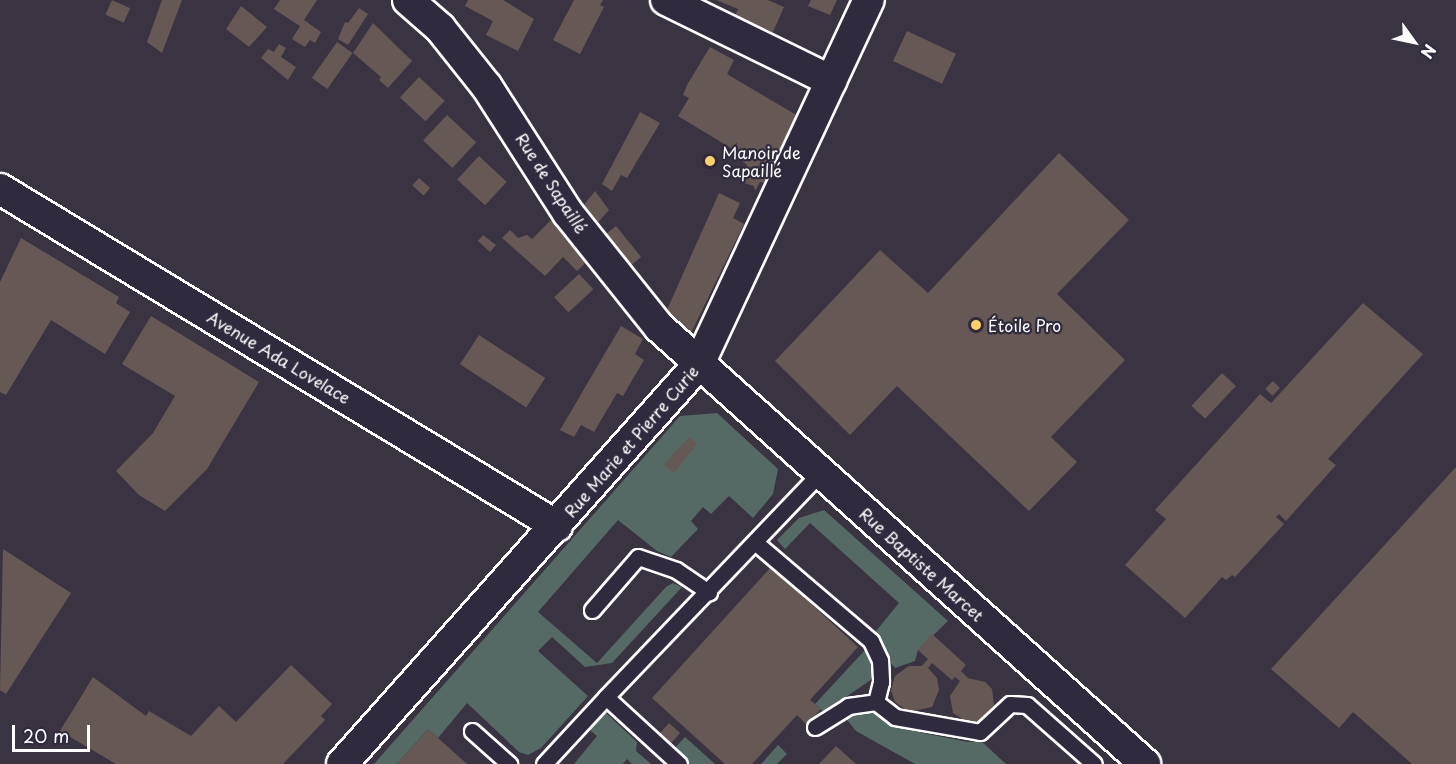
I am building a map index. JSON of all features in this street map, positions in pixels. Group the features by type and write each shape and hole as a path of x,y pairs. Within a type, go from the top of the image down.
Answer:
{"street":[{"name":"Rue de Sapaillé","path":"408,0 440,28 487,87 568,213 629,292 699,364"},
{"path":"666,0 831,81"},
{"name":"Rue Marie et Pierre Curie","path":"342,764 557,526 699,364 869,0"},
{"name":"Avenue Ada Lovelace","path":"0,189 557,526"},
{"name":"Rue Baptiste Marcet","path":"699,364 1141,763"}],"lane":[{"path":"544,764 756,543 820,472"},
{"path":"756,543 871,641 880,660 881,682 876,702"},
{"path":"592,609 638,557 676,570 709,592"},
{"path":"606,697 679,764"},
{"path":"814,727 848,706 876,702 895,717 980,732 1010,704 1027,705 1094,764"},
{"path":"472,731 509,764"}],"green space":[{"path":"717,413 778,469 773,494 753,518 729,496 711,514 703,507 691,521 698,529 671,557 657,551 618,520 538,612 597,663 666,587 673,583 682,587 612,663 585,667 552,637 538,651 588,696 541,748 528,755 519,752 467,703 438,738 428,729 397,764 374,764 680,416"},
{"path":"824,510 948,621 918,650 915,661 895,668 888,660 876,631 899,603 810,523 785,549 777,540 799,518"},
{"path":"866,649 876,666 875,677 824,712 815,704"},
{"path":"868,711 923,733 968,742 981,741 1006,764 915,764 856,731 843,715"},
{"path":"605,712 637,742 636,751 651,764 632,764 627,759 623,764 574,764 597,736 590,730"},
{"path":"685,737 715,764 690,764 674,749"},
{"path":"778,745 787,754 777,764 761,764"}],"building":[{"path":"112,0 130,8 124,23 105,15"},
{"path":"162,0 182,0 162,53 147,42"},
{"path":"280,0 317,0 304,20 321,32 315,43 310,40 305,47 292,39 300,26 274,9"},
{"path":"468,0 503,0 534,19 518,51 486,35 493,21 465,6"},
{"path":"574,0 603,0 600,5 604,7 580,54 553,40"},
{"path":"716,0 768,0 784,7 773,32 735,16 738,9"},
{"path":"811,0 837,0 830,15 808,6"},
{"path":"241,6 267,27 249,47 226,29"},
{"path":"359,8 368,14 348,45 338,39 345,22 348,23"},
{"path":"373,23 412,61 388,88 379,80 381,77 353,53"},
{"path":"907,31 956,54 942,84 893,61"},
{"path":"337,42 353,53 327,89 312,78"},
{"path":"279,44 286,48 281,57 296,67 288,80 261,58 268,49 274,52"},
{"path":"710,47 734,60 727,74 798,116 784,141 786,146 783,144 764,183 760,182 755,191 754,186 741,182 747,165 741,160 744,156 678,116 689,98 683,95 687,85"},
{"path":"419,77 445,101 426,121 400,97"},
{"path":"640,112 660,123 627,178 621,175 612,191 602,184"},
{"path":"447,115 476,142 452,168 423,141"},
{"path":"1059,153 1129,220 1057,294 1125,360 1051,437 1077,462 1029,511 897,386 850,435 775,361 880,250 928,293"},
{"path":"479,156 507,182 485,205 457,179"},
{"path":"419,178 430,188 423,195 412,185"},
{"path":"595,191 609,210 593,228 579,211"},
{"path":"719,193 740,203 733,218 744,224 691,333 666,312"},
{"path":"557,214 591,258 577,271 563,257 545,276 502,238 510,230 518,238 527,235 532,239"},
{"path":"616,226 641,257 626,270 600,239"},
{"path":"483,235 496,245 490,252 478,241"},
{"path":"21,238 119,297 116,303 130,312 105,354 51,320 6,395 0,392 0,282"},
{"path":"579,274 593,289 568,313 554,297"},
{"path":"1363,303 1423,354 1328,459 1336,465 1286,521 1279,514 1276,517 1284,524 1235,577 1232,575 1226,580 1222,577 1185,618 1125,565 1166,519 1155,510 1260,394 1271,403"},
{"path":"151,316 259,382 207,469 165,511 139,495 116,471 153,433 175,396 122,364"},
{"path":"621,326 643,339 635,354 644,360 623,396 617,393 594,432 581,425 574,437 560,430"},
{"path":"479,335 545,378 526,407 460,364"},
{"path":"1222,373 1236,386 1205,419 1191,406"},
{"path":"1273,381 1280,388 1272,396 1265,389"},
{"path":"689,437 697,444 674,473 664,464"},
{"path":"1456,467 1456,764 1412,764 1353,712 1339,728 1271,669"},
{"path":"3,549 71,593 6,694 0,690"},
{"path":"771,567 858,647 810,700 821,709 807,725 797,715 752,764 725,764 652,698"},
{"path":"932,634 966,665 961,671 968,678 985,682 992,689 994,705 980,721 969,723 953,713 950,696 960,681 955,677 952,680 932,663 928,668 937,678 939,690 932,707 909,712 895,702 891,690 895,676 909,666 922,666 928,659 918,650"},
{"path":"291,665 332,704 321,716 325,720 283,764 116,764 60,731 93,677 146,716 149,711 191,736 219,706 236,722"},
{"path":"669,723 680,733 670,744 659,734"},
{"path":"428,729 438,738 467,764 397,764"},
{"path":"836,746 856,764 819,764"}],"place":[{"name":"Manoir de Sapaillé","path":"710,161"},
{"name":"Étoile Pro","path":"976,325"}]}
